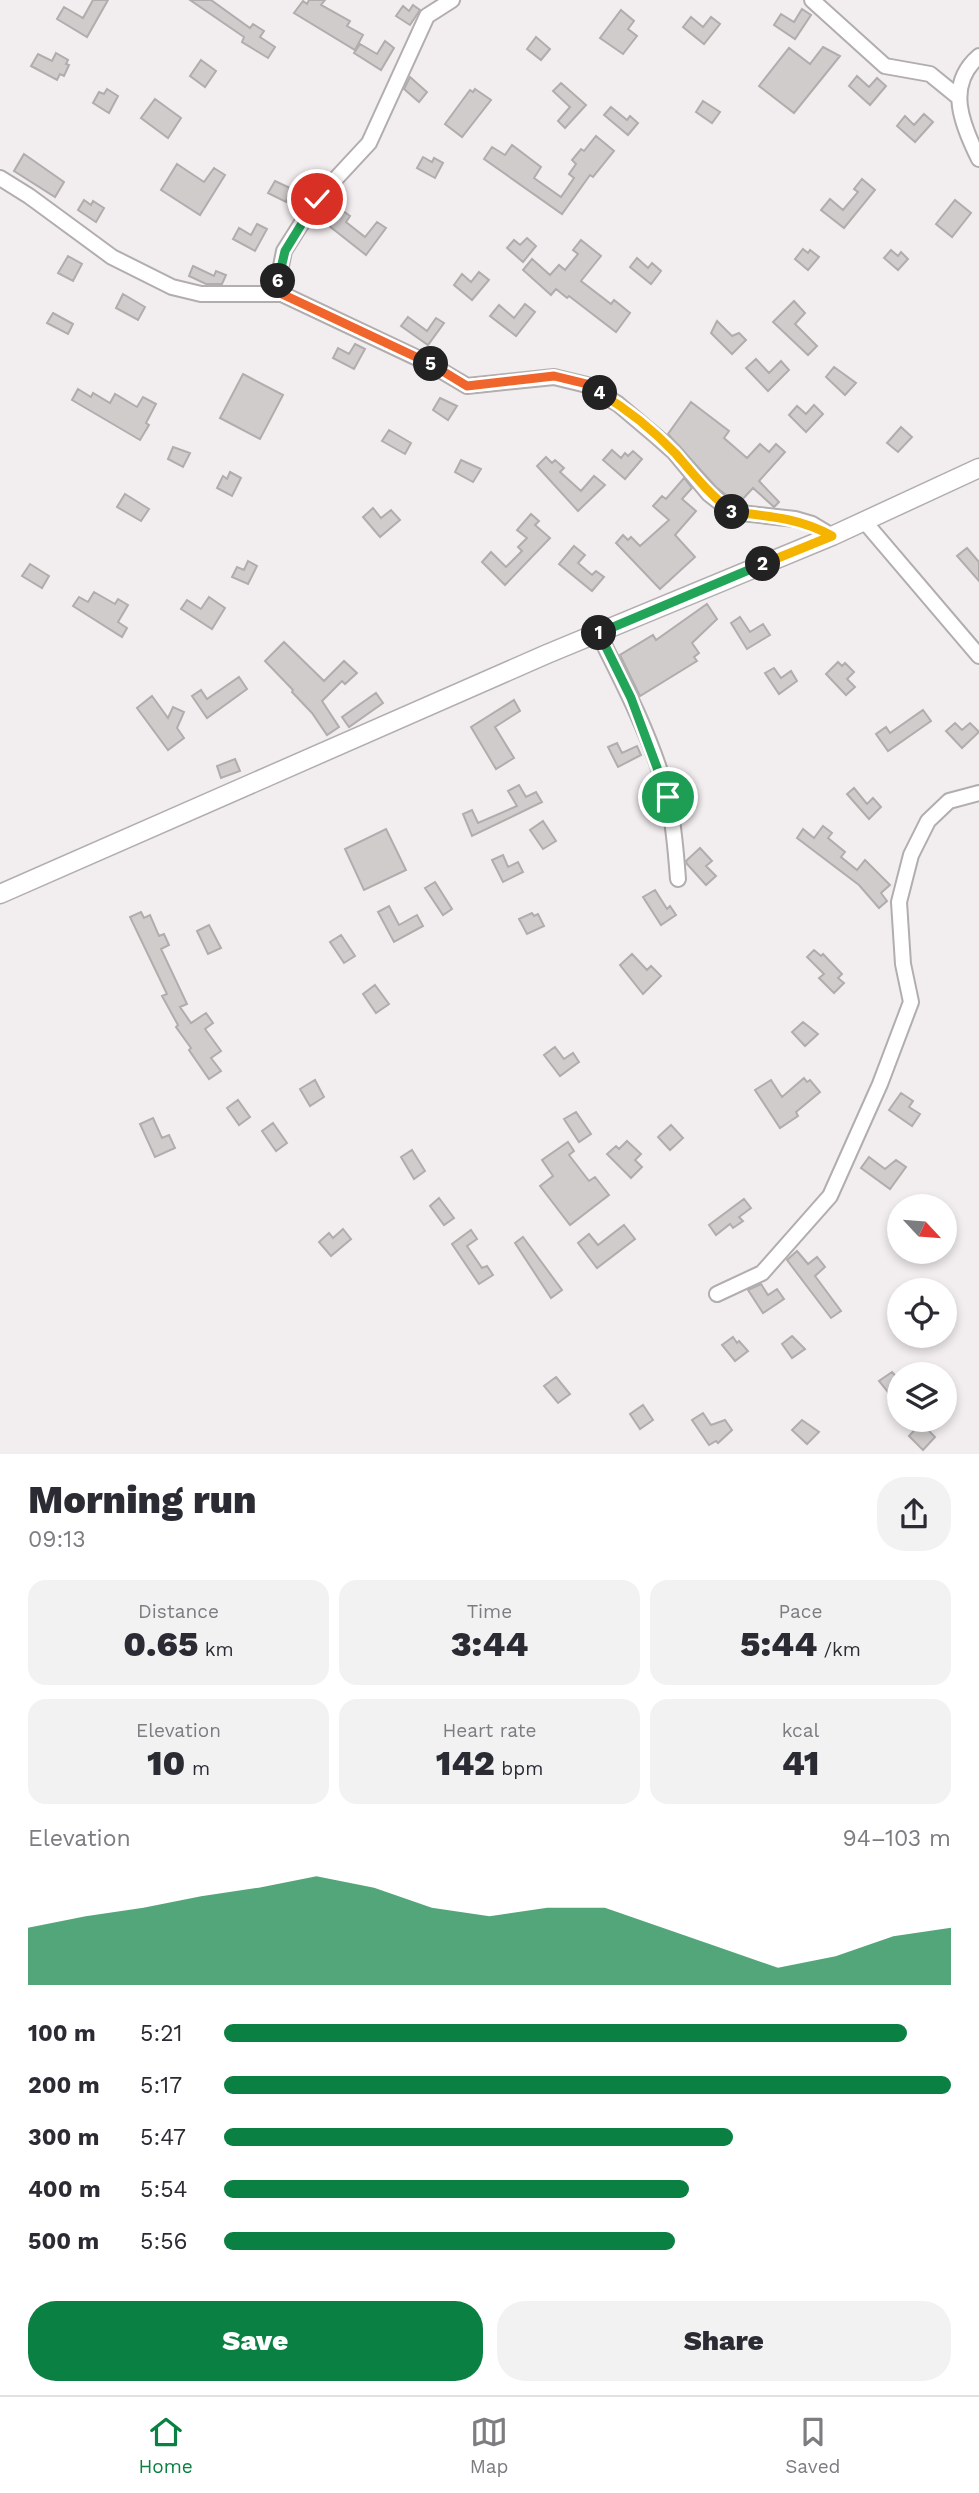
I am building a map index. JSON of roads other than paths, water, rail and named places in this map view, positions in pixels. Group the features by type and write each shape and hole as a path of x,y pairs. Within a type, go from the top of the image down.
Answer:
{"street":[{"path":"282,294 278,281 285,251 317,199 369,143 427,16 452,0"},
{"path":"812,0 885,66 930,74 957,96"},
{"path":"979,56 968,65 957,96 965,130 979,159"},
{"path":"0,178 112,257 172,287 201,294 282,294 430,364 467,386 554,376 587,384 618,404 674,452 709,494 732,512 795,519 812,524 832,536"},
{"path":"0,894 598,634 832,536 979,468"},
{"path":"864,521 979,656"},
{"path":"598,634 631,698 668,797 675,835 678,879"},
{"path":"717,1294 762,1273 830,1196 880,1084 911,1002 903,964 899,902 911,855 928,821 949,801 979,793"}]}
